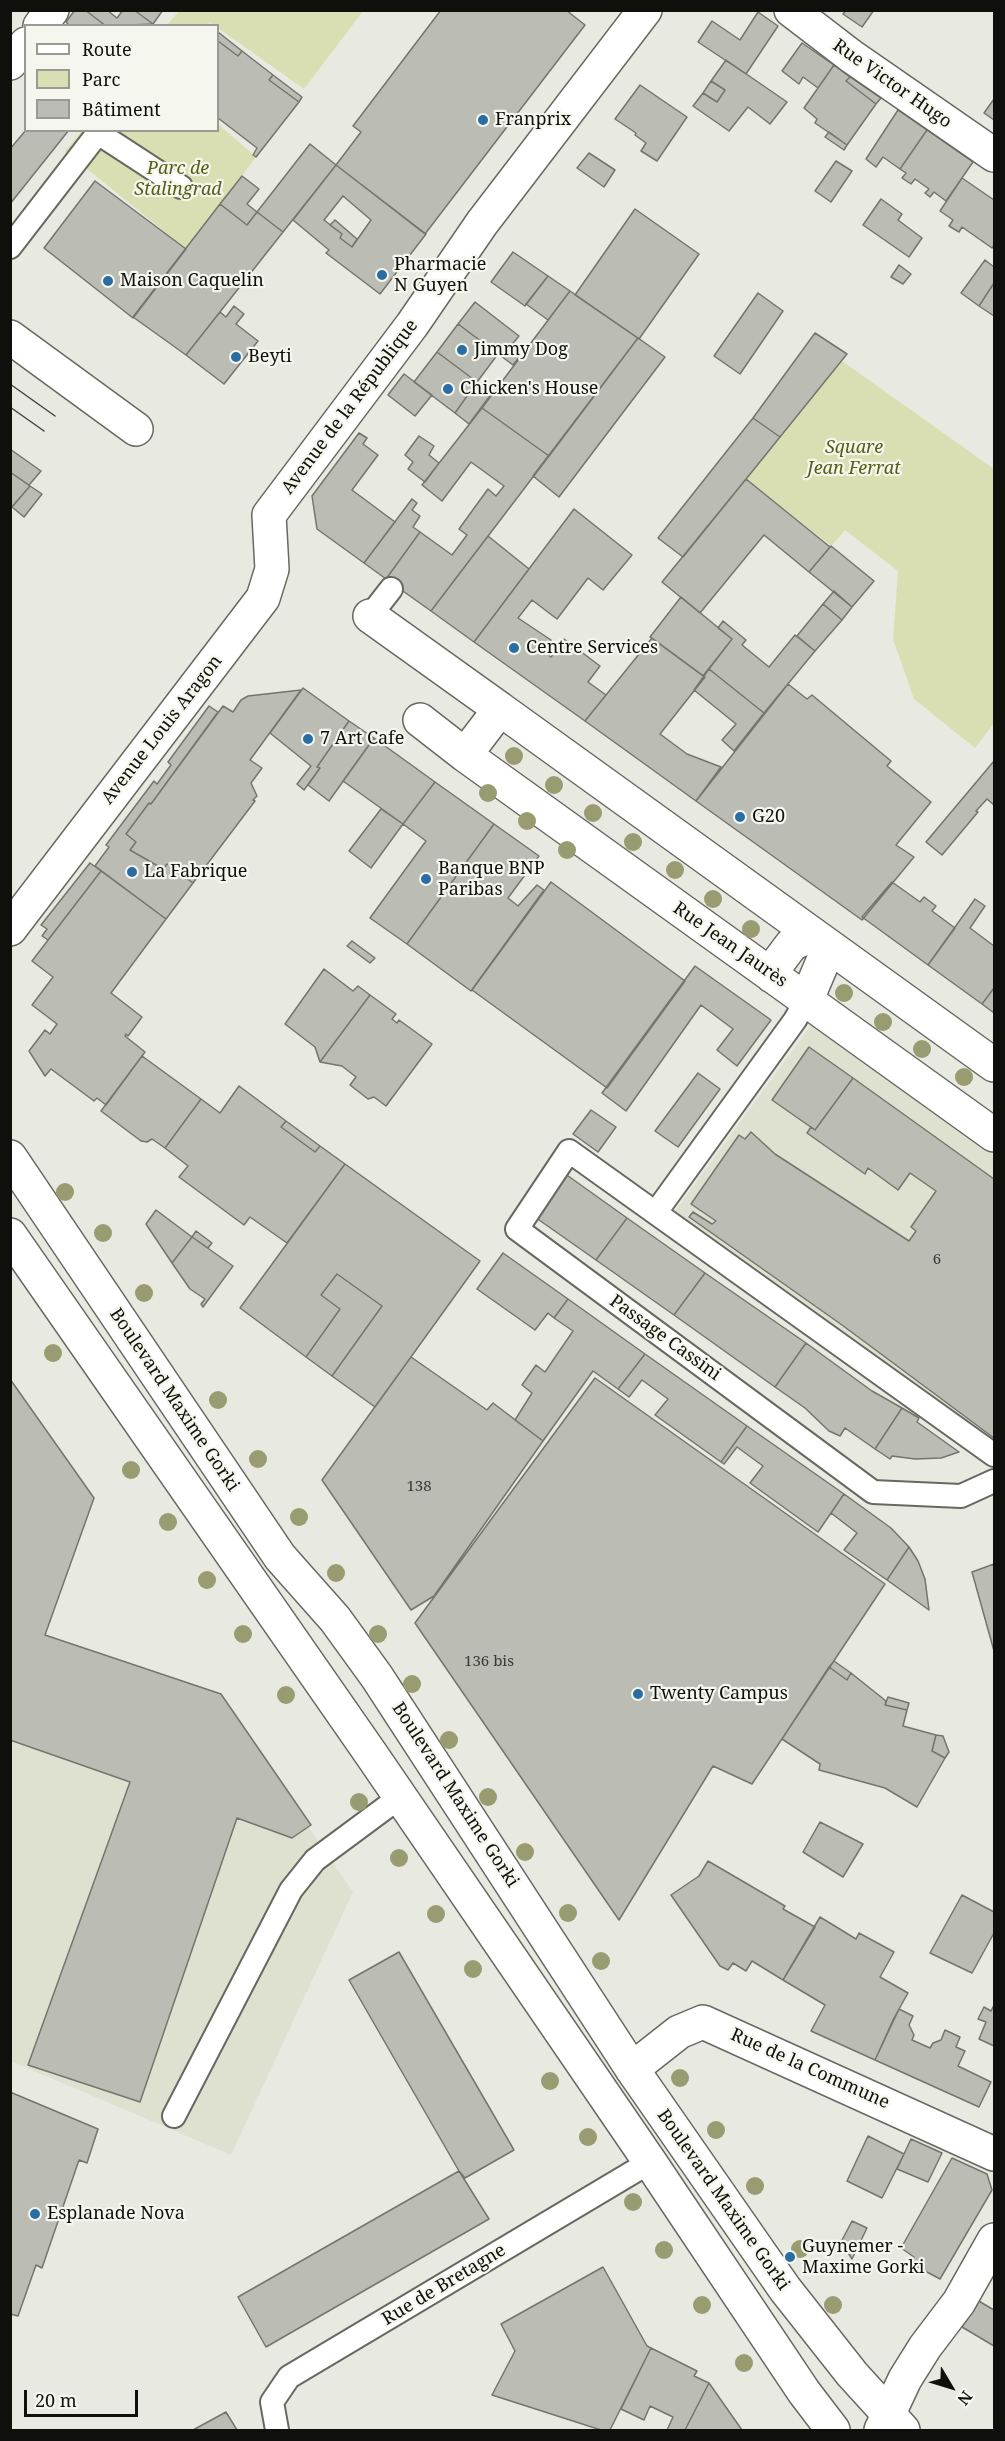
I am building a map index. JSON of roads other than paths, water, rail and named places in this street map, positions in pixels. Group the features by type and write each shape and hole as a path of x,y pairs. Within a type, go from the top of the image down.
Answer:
{"main road":[{"path":"42,24 52,10"},
{"name":"Avenue de la République","path":"270,515 412,325 482,223 645,10"},
{"name":"Rue Victor Hugo","path":"792,10 851,56 994,155"},
{"path":"10,63 24,46"},
{"path":"10,337 136,429"},
{"name":"Avenue Louis Aragon","path":"10,929 263,598 272,569 270,515"},
{"path":"370,616 994,1065"},
{"path":"465,755 500,709"},
{"name":"Rue Jean Jaurès","path":"420,720 465,755 994,1135"},
{"path":"772,976 777,964 792,944 821,941"},
{"path":"807,999 821,941"},
{"name":"Boulevard Maxime Gorki","path":"10,1157 280,1557 335,1619 412,1728 632,2069 785,2289 891,2425"},
{"name":"Boulevard Maxime Gorki","path":"10,1235 371,1754 804,2392 833,2430"},
{"path":"371,1754 412,1728"},
{"name":"Rue de la Commune","path":"632,2069 679,2032 703,2022 994,2154"},
{"path":"891,2425 905,2379 925,2347 959,2302 994,2240"}],"lane":[{"path":"10,247 98,133 182,187"},
{"path":"370,616 391,589"},
{"path":"656,1212 795,1020 807,999"},
{"name":"Passage Cassini","path":"994,1455 569,1152 517,1229 873,1492 961,1496 994,1481"},
{"path":"174,2116 291,1890 315,1860 400,1797"},
{"name":"Rue de Bretagne","path":"277,2430 272,2402 288,2377 650,2162"}],"tram line":[{"path":"10,384 55,416"},
{"path":"10,407 44,431"}],"place":[{"name":"Franprix","path":"483,120"},
{"name":"Pharmacie N Guyen","path":"382,275"},
{"name":"Maison Caquelin","path":"108,281"},
{"name":"Jimmy Dog","path":"462,350"},
{"name":"Beyti","path":"236,357"},
{"name":"Chicken's House","path":"448,389"},
{"name":"Centre Services","path":"514,648"},
{"name":"7 Art Cafe","path":"308,739"},
{"name":"G20","path":"740,817"},
{"name":"La Fabrique","path":"132,872"},
{"name":"Banque BNP Paribas","path":"426,879"},
{"name":"Twenty Campus","path":"638,1694"},
{"name":"Esplanade Nova","path":"35,2214"},
{"name":"Guynemer - Maxime Gorki","path":"790,2257"}],"park label":[{"name":"Parc de Stalingrad","path":"178,180"},
{"name":"Square Jean Ferrat","path":"854,458"}]}
